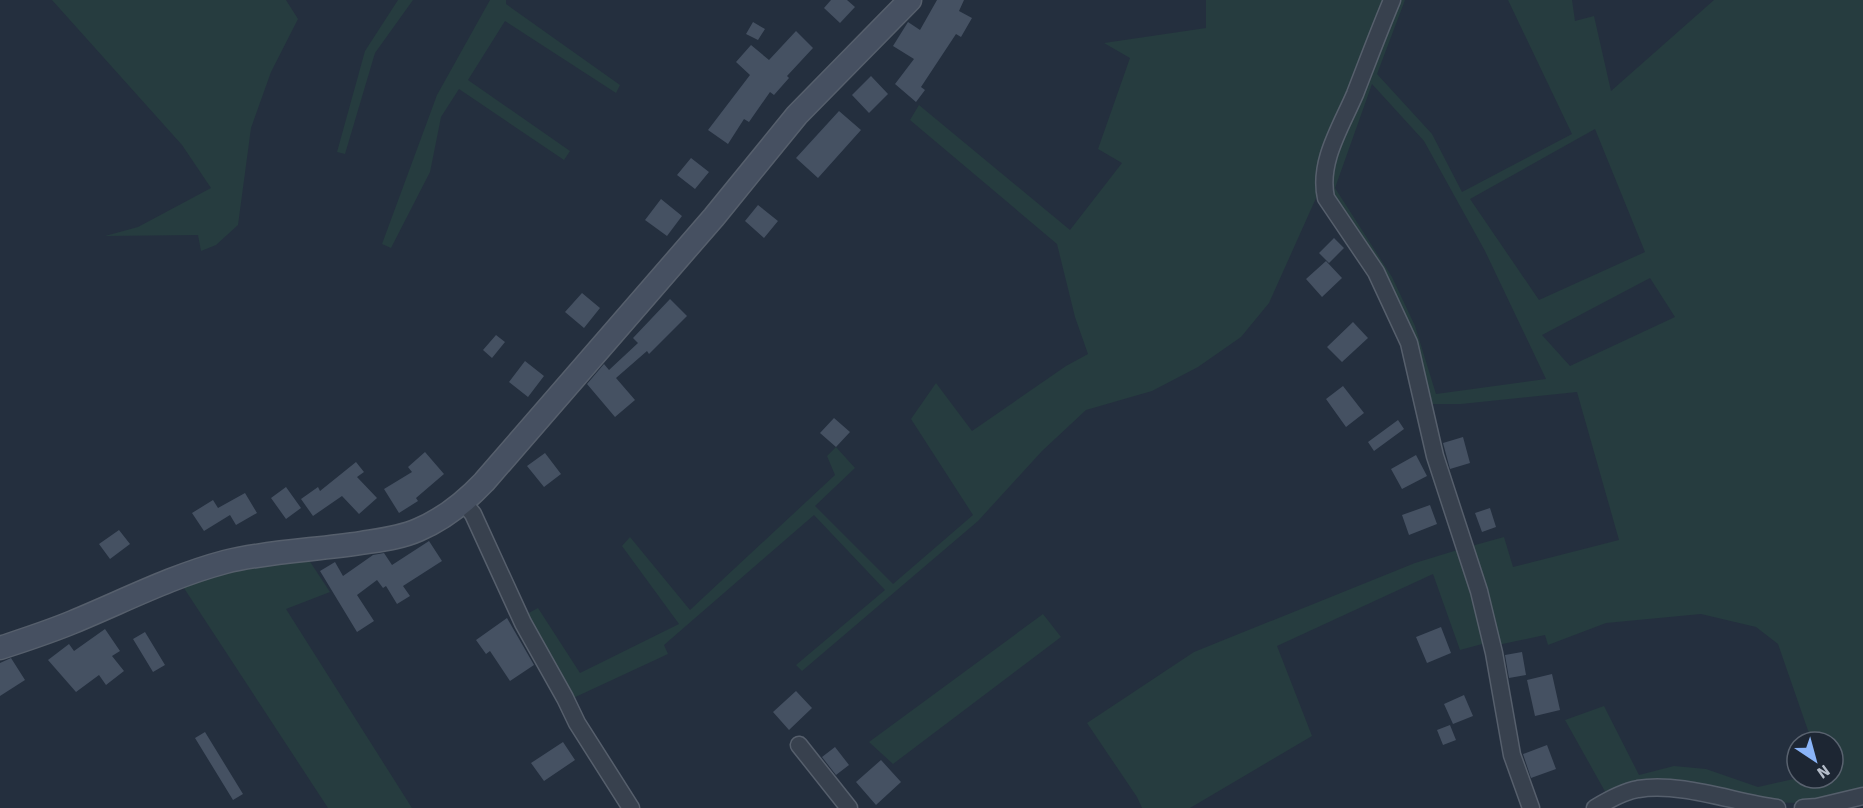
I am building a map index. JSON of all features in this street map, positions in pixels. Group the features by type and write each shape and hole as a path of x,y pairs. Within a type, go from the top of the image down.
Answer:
{"street":[{"path":"0,648 72,622 181,575 238,560 392,538 417,531 464,503 662,279 797,114 910,0"},
{"path":"1392,0 1331,148 1323,186 1326,198 1376,272 1409,343 1436,456 1479,591 1494,653 1512,755 1531,808"},
{"path":"464,503 473,514 523,623 577,723 631,808"},
{"path":"799,745 849,808"},
{"path":"1595,808 1618,795 1637,789 1660,788 1683,790 1777,808"},
{"path":"1803,808 1863,796"}],"green space":[{"path":"52,0 286,0 298,19 271,72 251,128 238,225 216,245 201,251 198,235 105,236 138,227 211,188 182,145"},
{"path":"398,0 413,0 375,53 345,154 337,152 365,51"},
{"path":"490,0 506,0 506,4 620,85 616,93 505,21 468,80 570,151 564,160 459,89 441,117 430,172 391,248 382,244 437,95"},
{"path":"1206,0 1405,0 1377,74 1432,134 1462,192 1572,134 1508,0 1572,0 1575,21 1594,16 1611,91 1714,0 1863,0 1863,791 1799,803 1762,802 1724,794 1683,781 1654,781 1607,795 1565,720 1604,706 1639,775 1674,766 1706,769 1758,787 1785,781 1785,790 1845,790 1845,730 1808,730 1778,644 1756,627 1701,614 1606,623 1548,645 1545,635 1493,646 1468,547 1504,537 1513,567 1619,540 1577,392 1461,404 1424,404 1407,338 1321,187 1269,303 1241,337 1198,367 1152,391 1086,410 1042,451 978,521 802,671 796,665 885,590 814,515 664,645 668,654 569,700 525,615 538,608 580,673 679,624 622,546 630,537 690,610 835,475 827,456 836,447 855,468 815,506 893,584 973,515 911,419 936,383 972,431 1066,366 1088,354 1075,317 1057,244 910,120 919,105 1070,230 1122,163 1098,149 1130,58 1104,43 1206,28","holes":["1372,84 1424,141 1485,251 1546,379 1436,394 1415,326 1392,277 1335,188","1595,129 1645,252 1539,300 1470,199","1650,278 1675,317 1570,366 1542,335"]},
{"path":"1464,548 1486,643 1460,650 1433,574 1277,646 1312,736 1190,808 1142,808 1087,723 1194,652 1415,563"},
{"path":"303,551 330,592 286,609 412,808 328,808 178,579"},
{"path":"1043,614 1061,637 893,764 869,742"}],"building":[{"path":"831,0 847,0 855,7 840,23 824,8"},
{"path":"937,0 964,0 959,11 972,18 961,37 956,34 921,87 925,90 916,102 895,84 914,59 893,46 908,22 920,30"},
{"path":"753,22 765,29 758,40 746,34"},
{"path":"796,31 813,48 787,76 789,78 774,95 770,92 749,122 744,119 728,144 708,130 750,75 736,62 751,45 769,60"},
{"path":"871,76 888,94 869,113 852,95"},
{"path":"839,111 861,130 818,178 796,158"},
{"path":"691,158 709,172 695,189 677,175"},
{"path":"661,199 682,216 667,236 645,220"},
{"path":"758,205 778,221 764,238 745,221"},
{"path":"1334,238 1344,248 1329,263 1319,253"},
{"path":"1326,261 1342,278 1322,297 1306,279"},
{"path":"582,293 600,308 584,328 565,312"},
{"path":"670,299 687,316 649,354 647,351 616,378 635,400 615,417 587,384 604,364 609,370 638,343 633,338"},
{"path":"1353,322 1368,338 1342,362 1327,347"},
{"path":"496,335 505,342 492,358 483,350"},
{"path":"525,361 544,376 528,397 509,382"},
{"path":"1343,386 1364,413 1346,427 1326,399"},
{"path":"834,418 850,432 836,447 820,433"},
{"path":"1398,420 1404,429 1374,451 1368,442"},
{"path":"1463,437 1470,463 1450,469 1443,443"},
{"path":"425,452 444,474 416,498 418,501 399,513 384,489 412,472 408,467"},
{"path":"545,453 561,474 544,487 527,466"},
{"path":"1416,455 1427,476 1402,489 1391,469"},
{"path":"356,462 364,472 357,477 377,498 359,514 342,496 313,516 301,499 318,487 320,491"},
{"path":"286,487 301,508 286,519 271,498"},
{"path":"245,493 257,513 236,525 230,515 204,531 192,513 213,500 218,508"},
{"path":"1430,505 1437,524 1409,535 1402,515"},
{"path":"1490,508 1496,527 1482,532 1475,513"},
{"path":"119,530 130,544 110,559 99,544"},
{"path":"429,541 442,561 403,586 410,596 397,604 386,586 383,588 377,580 357,595 374,621 357,632 320,571 335,562 343,576 373,555 384,553 392,565"},
{"path":"507,618 534,665 510,681 490,651 486,654 476,640"},
{"path":"1441,627 1451,653 1427,663 1416,637"},
{"path":"105,629 120,651 112,656 124,671 106,685 99,675 76,692 48,660 69,644 74,651"},
{"path":"145,632 165,665 153,672 133,639"},
{"path":"1522,652 1526,675 1509,678 1505,655"},
{"path":"11,658 25,680 0,696 0,663"},
{"path":"1552,674 1560,710 1535,716 1527,680"},
{"path":"796,691 812,708 789,730 773,712"},
{"path":"1464,695 1473,716 1453,724 1444,704"},
{"path":"1450,725 1456,740 1443,745 1437,730"},
{"path":"205,732 243,794 233,800 195,738"},
{"path":"563,742 575,760 544,781 531,763"},
{"path":"1547,745 1556,769 1531,778 1523,754"},
{"path":"835,747 849,765 836,775 822,757"},
{"path":"881,760 901,782 876,805 856,782"}]}
